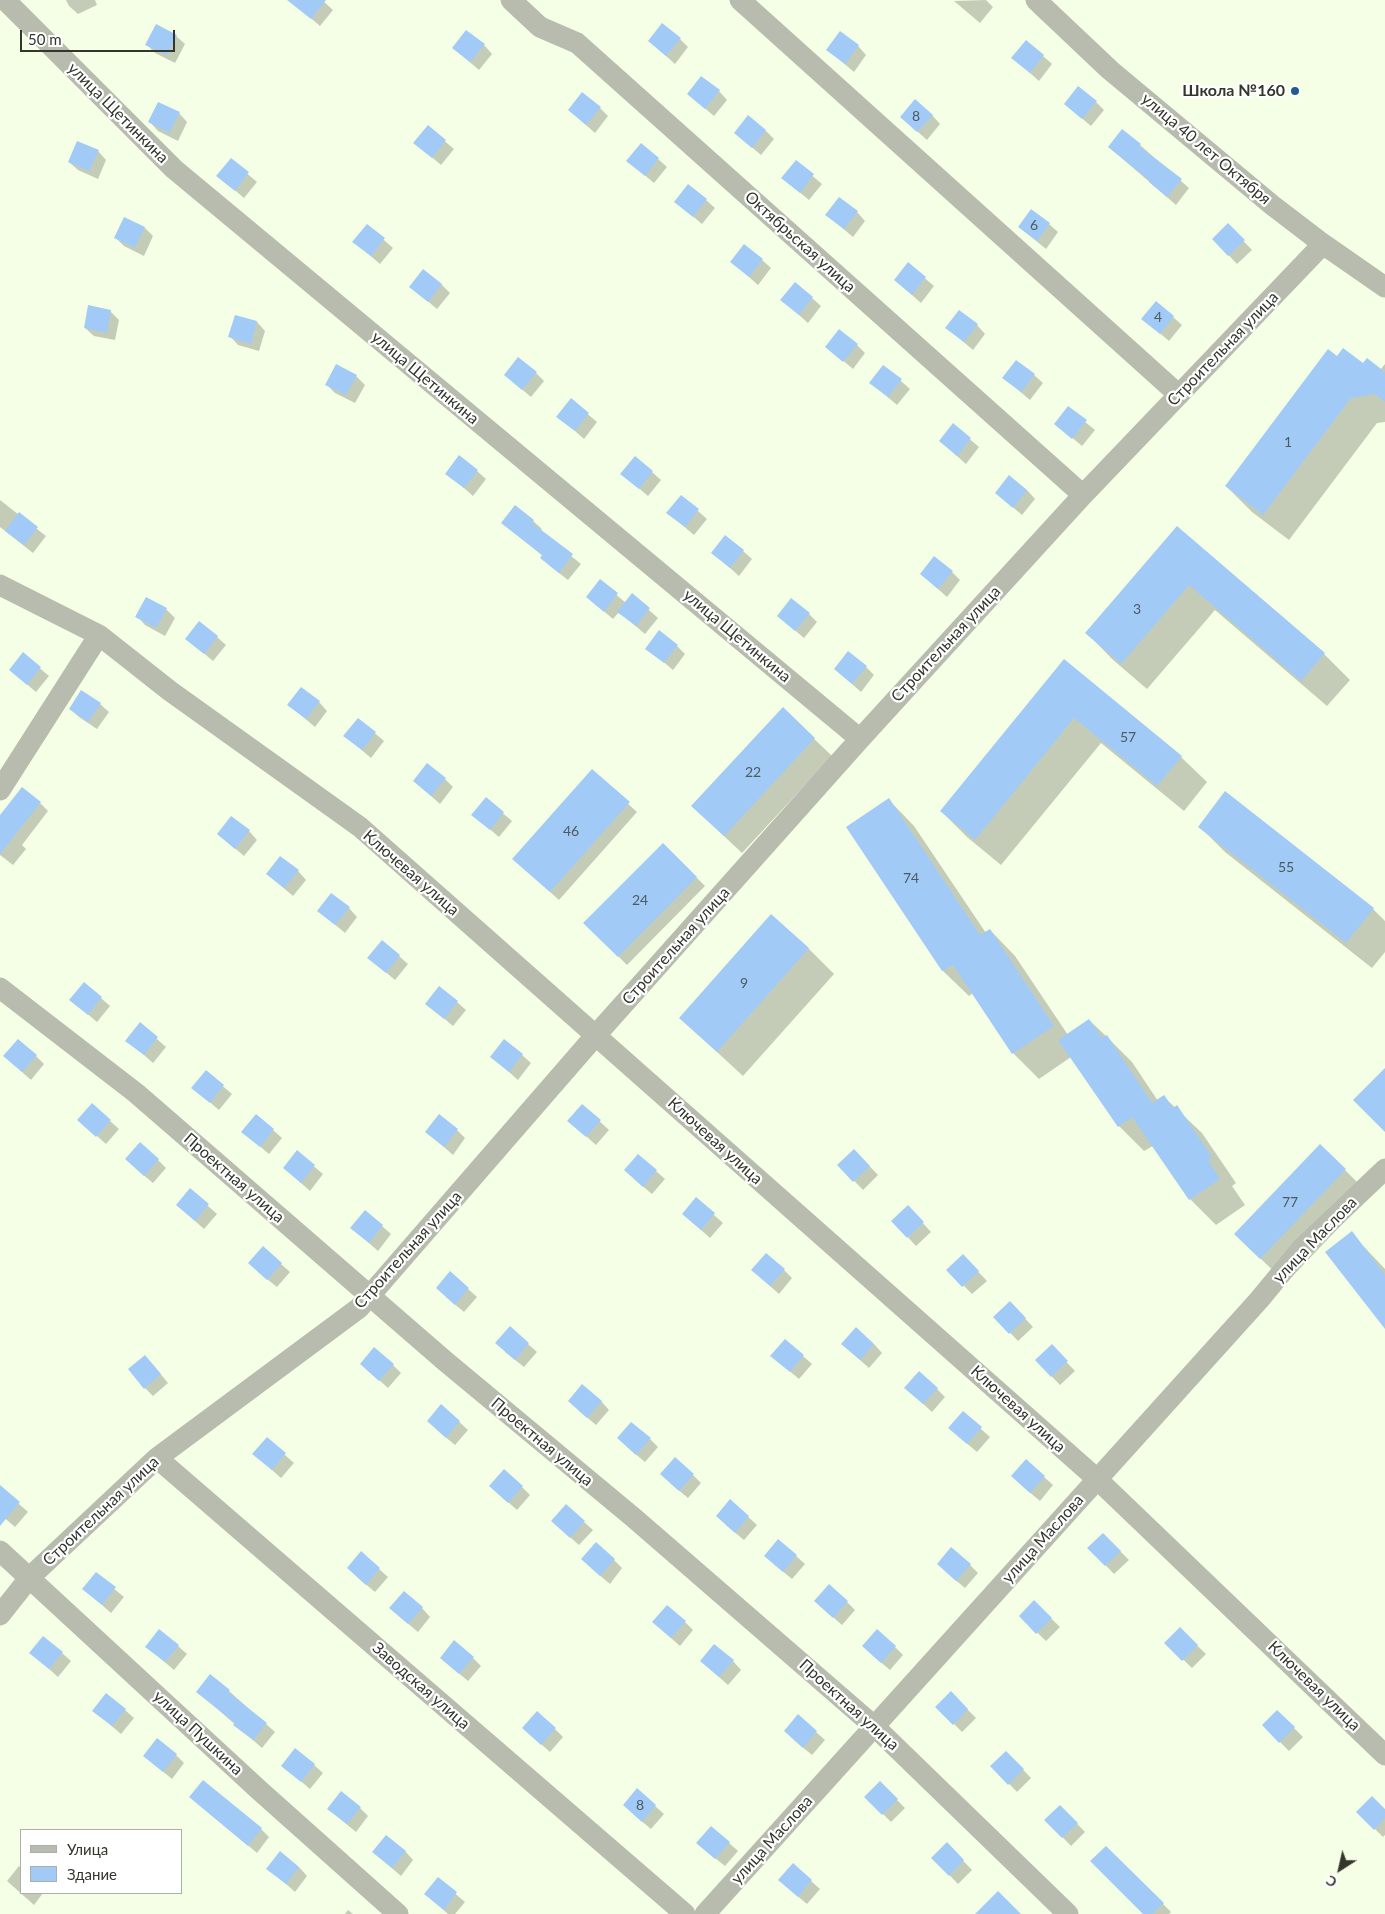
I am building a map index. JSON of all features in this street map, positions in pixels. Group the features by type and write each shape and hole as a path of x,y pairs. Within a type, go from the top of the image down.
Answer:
{"street":[{"name":"улица Щетинкина","path":"5,0 174,169 860,739"},
{"name":"Октябрьская улица","path":"511,0 540,27 577,42 1083,495"},
{"path":"740,0 1178,396"},
{"name":"улица 40 лет Октября","path":"1036,0 1110,70 1272,205 1323,244 1385,287"},
{"name":"Строительная улица","path":"0,1615 30,1577 157,1458 359,1308 596,1036 860,739 1083,495 1323,244"},
{"name":"Ключевая улица","path":"0,585 99,635 170,691 360,827 1097,1479 1385,1754"},
{"path":"0,790 99,635"},
{"name":"Проектная улица","path":"0,988 136,1093 445,1361 634,1518 875,1726 1068,1914"},
{"name":"улица Маслова","path":"705,1914 1259,1300 1302,1248 1385,1169"},
{"name":"Заводская улица","path":"157,1458 685,1914"},
{"name":"улица Пушкина","path":"0,1551 259,1790 398,1914"}],"building":[{"path":"287,0 326,0 311,19"},
{"path":"662,23 681,38 666,56 648,41"},
{"path":"156,24 177,35 167,55 145,45"},
{"path":"466,30 485,44 470,62 452,48"},
{"path":"840,31 859,45 845,64 826,50"},
{"path":"1026,40 1044,55 1030,73 1011,58"},
{"path":"701,76 720,90 705,109 687,94"},
{"path":"1078,86 1097,101 1082,119 1064,104"},
{"path":"582,92 601,107 586,125 568,110"},
{"path":"915,99 933,115 917,132 900,117"},
{"path":"158,102 180,112 169,133 148,122"},
{"path":"748,115 766,130 752,148 734,133"},
{"path":"428,125 446,140 432,158 413,143"},
{"path":"1122,129 1141,144 1139,146 1182,179 1167,197 1108,147"},
{"path":"77,141 99,150 89,171 68,162"},
{"path":"641,143 659,158 645,176 626,161"},
{"path":"231,158 249,172 235,191 216,176"},
{"path":"796,160 814,174 800,193 781,178"},
{"path":"688,184 707,199 693,217 674,202"},
{"path":"839,197 858,211 844,229 825,215"},
{"path":"1031,209 1050,223 1037,241 1018,227"},
{"path":"124,217 145,227 135,248 114,238"},
{"path":"1228,223 1245,240 1228,256 1212,239"},
{"path":"367,224 385,238 371,256 352,242"},
{"path":"744,244 763,259 749,277 730,262"},
{"path":"908,262 926,277 912,295 894,280"},
{"path":"423,269 442,284 428,302 409,287"},
{"path":"795,282 813,297 799,315 780,300"},
{"path":"1156,301 1174,316 1160,334 1141,319"},
{"path":"88,305 111,310 107,333 84,328"},
{"path":"959,310 978,324 964,342 945,328"},
{"path":"235,315 257,321 251,344 228,337"},
{"path":"839,329 858,344 843,362 825,347"},
{"path":"1343,348 1363,363 1367,358 1385,372 1385,402 1375,394 1351,398 1263,515 1225,486 1328,349 1337,356"},
{"path":"518,357 537,372 522,390 504,375"},
{"path":"1016,360 1035,374 1021,392 1002,378"},
{"path":"336,364 357,375 346,395 325,385"},
{"path":"883,365 902,379 888,397 869,383"},
{"path":"571,398 589,413 575,431 556,417"},
{"path":"1068,406 1087,420 1072,439 1054,424"},
{"path":"953,423 971,438 957,456 939,441"},
{"path":"459,455 478,470 464,488 445,474"},
{"path":"635,456 653,471 639,489 620,474"},
{"path":"1009,475 1027,490 1013,508 995,493"},
{"path":"681,495 699,509 685,527 666,513"},
{"path":"515,505 534,520 532,523 573,554 559,573 540,558 542,555 501,523"},
{"path":"19,512 38,527 24,545 5,531"},
{"path":"1177,526 1325,653 1301,681 1189,585 1121,664 1085,633"},
{"path":"725,535 744,550 730,568 711,553"},
{"path":"934,556 953,571 938,589 920,574"},
{"path":"600,579 618,593 604,612 586,597"},
{"path":"632,593 650,608 636,626 617,612"},
{"path":"146,597 167,608 156,628 135,617"},
{"path":"791,598 810,613 795,631 777,616"},
{"path":"199,621 218,636 204,654 185,639"},
{"path":"659,630 678,645 664,663 645,649"},
{"path":"848,651 867,666 852,684 834,669"},
{"path":"23,652 41,667 27,685 9,670"},
{"path":"1064,659 1182,756 1157,786 1074,718 975,840 940,811"},
{"path":"301,687 320,701 306,719 287,705"},
{"path":"81,690 101,703 88,722 69,709"},
{"path":"783,707 815,738 724,836 691,806"},
{"path":"358,718 376,732 362,750 343,736"},
{"path":"427,763 446,778 431,796 413,781"},
{"path":"592,769 630,802 550,892 512,859"},
{"path":"22,787 41,802 0,854 0,815"},
{"path":"1225,791 1374,908 1346,943 1198,827"},
{"path":"486,797 504,812 490,830 471,815"},
{"path":"889,798 980,935 990,929 1054,1026 1012,1054 953,965 942,971 846,827"},
{"path":"231,816 250,830 235,849 217,834"},
{"path":"663,843 697,877 618,957 583,923"},
{"path":"280,856 299,870 284,888 266,874"},
{"path":"331,893 350,907 335,925 317,911"},
{"path":"771,914 809,948 717,1052 679,1018"},
{"path":"382,940 400,955 386,973 367,958"},
{"path":"84,982 102,997 88,1015 69,1000"},
{"path":"439,986 458,1001 444,1019 425,1004"},
{"path":"1089,1019 1102,1038 1107,1035 1152,1103 1164,1095 1173,1108 1177,1105 1212,1157 1208,1160 1220,1179 1189,1200 1132,1117 1118,1127 1058,1040"},
{"path":"140,1022 158,1037 144,1055 125,1041"},
{"path":"18,1039 37,1055 22,1072 3,1056"},
{"path":"504,1039 523,1054 509,1072 490,1057"},
{"path":"1385,1068 1385,1132 1353,1100"},
{"path":"206,1070 224,1085 210,1103 191,1088"},
{"path":"92,1103 111,1120 96,1137 77,1120"},
{"path":"582,1104 601,1120 586,1137 567,1121"},
{"path":"256,1114 274,1129 260,1147 241,1132"},
{"path":"439,1114 458,1129 444,1147 425,1132"},
{"path":"140,1142 159,1159 144,1176 125,1159"},
{"path":"1320,1144 1346,1169 1260,1259 1234,1234"},
{"path":"854,1149 870,1166 853,1182 837,1165"},
{"path":"297,1150 315,1165 301,1183 283,1168"},
{"path":"638,1154 657,1170 643,1187 624,1170"},
{"path":"190,1188 209,1204 195,1221 176,1205"},
{"path":"696,1197 715,1213 701,1230 682,1214"},
{"path":"908,1205 924,1222 907,1238 891,1221"},
{"path":"365,1210 383,1225 369,1243 350,1228"},
{"path":"1352,1231 1385,1275 1385,1329 1325,1252"},
{"path":"263,1246 282,1263 267,1280 248,1263"},
{"path":"766,1253 785,1269 770,1286 751,1270"},
{"path":"963,1254 979,1271 962,1287 946,1270"},
{"path":"450,1271 469,1288 455,1305 436,1288"},
{"path":"1010,1301 1026,1318 1009,1334 993,1317"},
{"path":"510,1326 529,1343 515,1360 495,1343"},
{"path":"856,1327 874,1344 860,1360 841,1344"},
{"path":"785,1339 804,1355 790,1372 770,1356"},
{"path":"1052,1344 1068,1361 1051,1377 1035,1360"},
{"path":"374,1347 394,1364 379,1381 360,1364"},
{"path":"145,1355 161,1374 144,1389 128,1369"},
{"path":"919,1371 938,1388 923,1404 904,1388"},
{"path":"582,1384 602,1401 587,1418 568,1401"},
{"path":"441,1404 460,1421 446,1438 427,1421"},
{"path":"963,1411 982,1427 967,1444 948,1428"},
{"path":"631,1422 651,1438 636,1455 617,1438"},
{"path":"267,1437 286,1453 272,1470 252,1454"},
{"path":"675,1457 694,1474 679,1491 660,1474"},
{"path":"1026,1459 1045,1476 1030,1493 1011,1476"},
{"path":"504,1469 523,1486 508,1503 489,1486"},
{"path":"0,1485 20,1502 0,1526"},
{"path":"730,1499 749,1516 735,1533 716,1516"},
{"path":"566,1504 585,1521 570,1538 551,1521"},
{"path":"1103,1533 1121,1551 1105,1566 1087,1548"},
{"path":"778,1539 797,1555 783,1572 764,1556"},
{"path":"596,1542 615,1559 600,1576 581,1559"},
{"path":"951,1547 971,1564 956,1581 937,1564"},
{"path":"361,1551 380,1568 366,1585 347,1568"},
{"path":"96,1572 116,1587 102,1605 82,1589"},
{"path":"829,1584 848,1601 833,1618 814,1601"},
{"path":"404,1591 423,1607 408,1624 389,1608"},
{"path":"1034,1600 1052,1618 1036,1634 1019,1616"},
{"path":"667,1605 686,1621 671,1638 652,1622"},
{"path":"1180,1627 1198,1645 1182,1661 1164,1643"},
{"path":"159,1629 179,1645 165,1662 145,1647"},
{"path":"877,1629 896,1646 881,1663 862,1646"},
{"path":"43,1636 63,1652 49,1669 29,1653"},
{"path":"454,1640 474,1657 459,1674 440,1658"},
{"path":"714,1644 734,1660 719,1677 700,1661"},
{"path":"210,1674 230,1690 228,1692 267,1723 253,1740 196,1692"},
{"path":"951,1691 968,1709 953,1725 935,1707"},
{"path":"106,1693 126,1709 112,1726 92,1711"},
{"path":"1277,1710 1295,1727 1279,1743 1262,1725"},
{"path":"537,1711 556,1728 541,1745 522,1728"},
{"path":"798,1714 817,1731 803,1748 784,1731"},
{"path":"157,1738 177,1754 163,1772 143,1756"},
{"path":"295,1748 315,1764 301,1782 281,1766"},
{"path":"1006,1751 1024,1769 1008,1785 990,1766"},
{"path":"203,1780 262,1828 248,1846 189,1797"},
{"path":"880,1781 898,1799 882,1815 864,1797"},
{"path":"637,1788 656,1805 642,1822 623,1805"},
{"path":"341,1791 361,1807 347,1824 327,1809"},
{"path":"1372,1796 1385,1809 1385,1818 1374,1830 1356,1812"},
{"path":"1060,1805 1078,1823 1062,1838 1044,1820"},
{"path":"711,1826 730,1842 715,1859 696,1843"},
{"path":"386,1835 406,1851 392,1868 372,1852"},
{"path":"947,1842 964,1860 949,1876 931,1858"},
{"path":"1106,1846 1164,1903 1152,1914 1143,1914 1090,1861"},
{"path":"280,1851 299,1867 286,1884 266,1869"},
{"path":"793,1863 812,1880 798,1897 778,1880"},
{"path":"438,1877 457,1892 444,1910 424,1894"},
{"path":"998,1891 1021,1914 975,1914"}],"place":[{"name":"Школа №160","path":"1295,91"}]}
